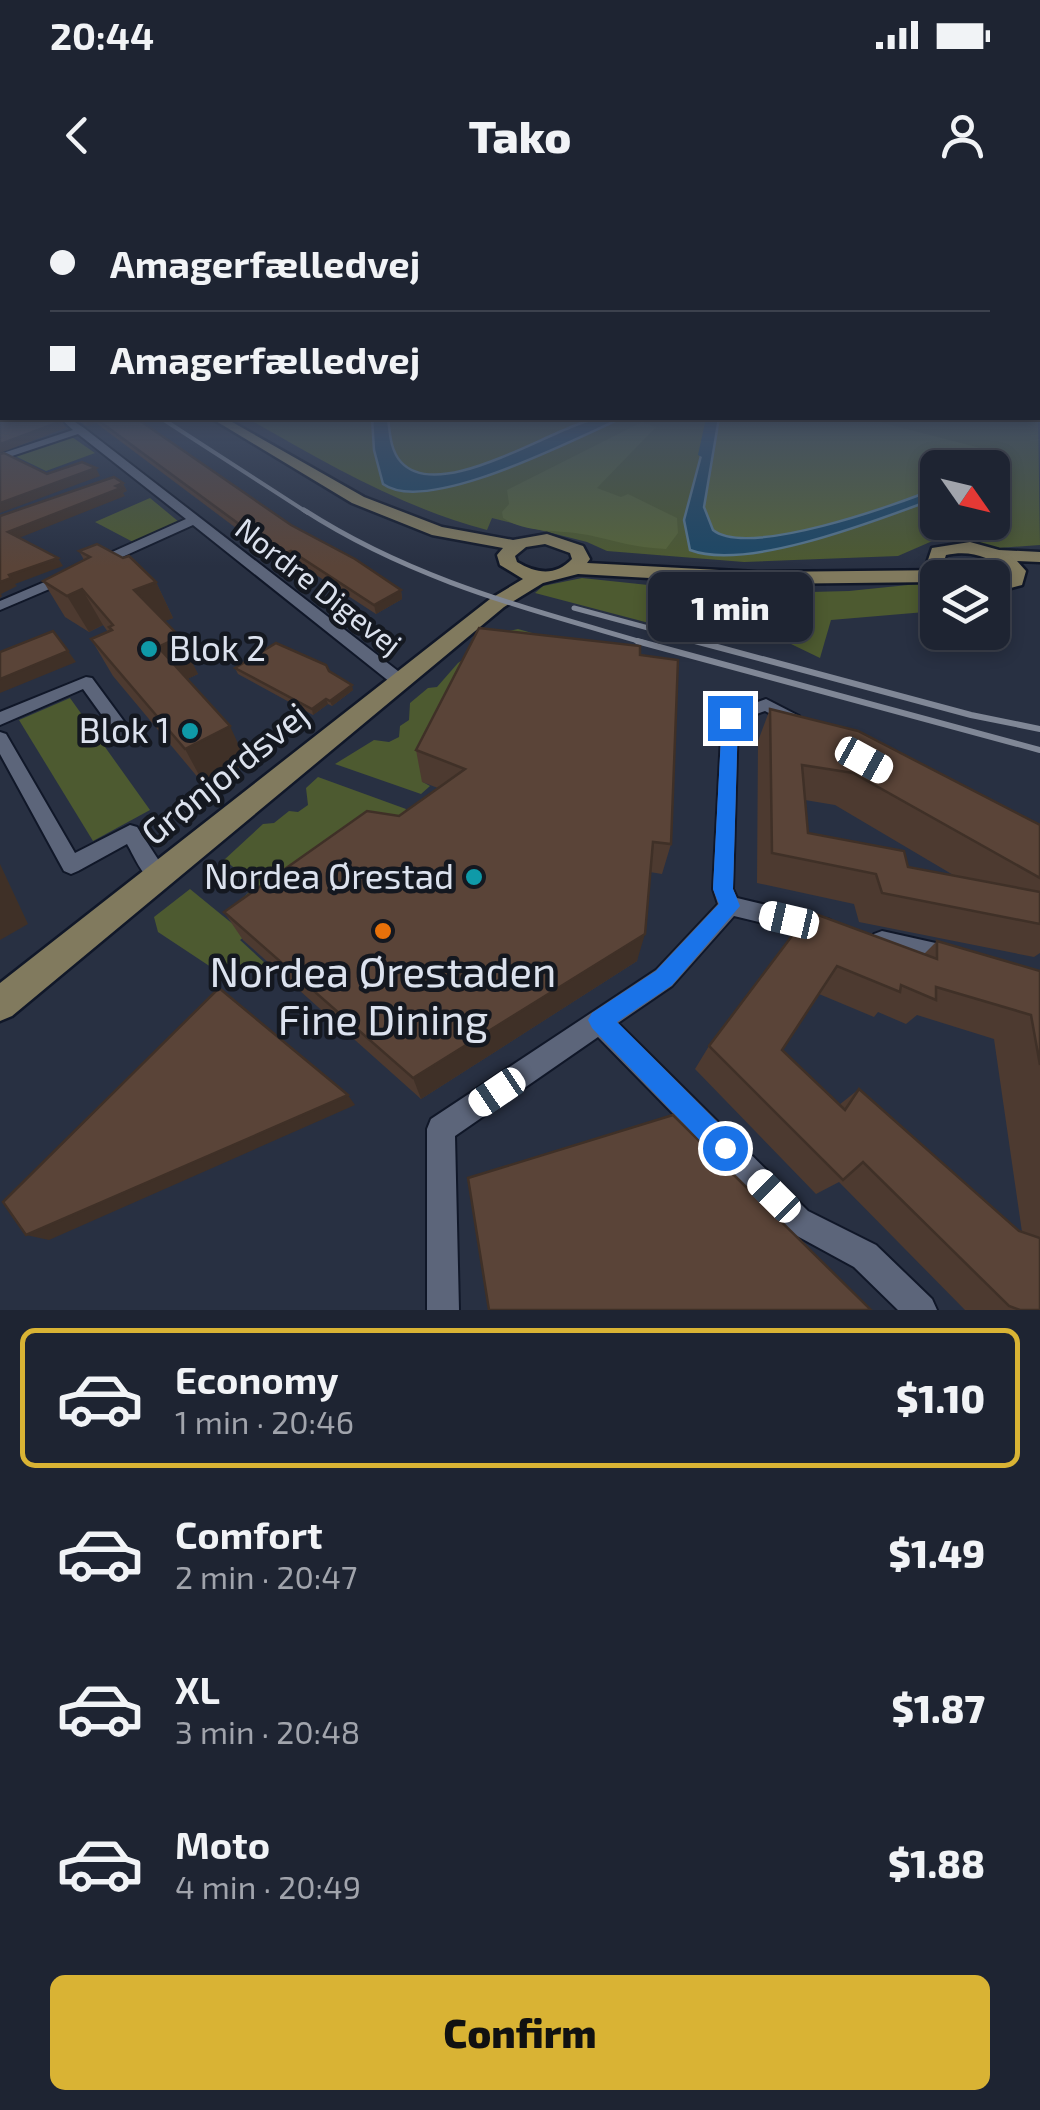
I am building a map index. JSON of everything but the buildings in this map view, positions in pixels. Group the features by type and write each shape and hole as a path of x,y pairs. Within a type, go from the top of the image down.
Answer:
{"street":[{"name":"Nordre Digevej","path":"121,463 401,682"},
{"path":"294,463 358,500 512,557 540,577 560,576 578,564 666,574 757,578 920,577"},
{"path":"115,478 132,472"},
{"path":"0,606 192,521"},
{"path":"512,557 538,538 556,540 576,550 578,564"},
{"path":"936,560 935,556 946,548 1040,557"},
{"path":"996,555 1017,571 1040,566"},
{"name":"Grønjordsvej","path":"498,603 512,557"},
{"path":"826,576 920,564"},
{"path":"1010,582 1016,581 1017,571"},
{"name":"Grønjordsvej","path":"0,1004 498,603 540,577"},
{"path":"0,719 86,682 128,739"},
{"path":"730,906 723,889 730,718 766,705 814,732"},
{"path":"0,738 71,866 130,833 158,876"},
{"path":"730,906 971,962"},
{"path":"443,1310 442,1129 664,978 730,906"},
{"path":"600,1020 798,1221 864,1256 921,1310"}],"green space":[{"path":"29,463 68,463 46,471"},
{"path":"327,463 920,463 920,540 935,540 898,556 744,562 607,551 587,542 492,518 487,530 393,496"},
{"path":"561,463 621,463 597,488 621,497 628,494 677,518 678,533 666,549 534,529 503,518 502,512 509,504 507,490"},
{"path":"712,463 920,463 920,495 890,506 788,533 731,537 713,530 704,508"},
{"path":"1010,463 1039,463 1040,545 998,548 966,540 1010,540"},
{"path":"150,498 179,522 133,542 95,522"},
{"path":"582,578 743,595 734,618 724,614 702,632 651,619 649,623 535,593 543,586"},
{"path":"920,584 920,612 831,620 820,658 754,626 766,595 771,593"},
{"path":"518,629 546,637 423,782 430,786 421,794 335,764 374,740 389,742 399,737 400,726 409,720 410,703 428,688 437,687 458,663 501,633"},
{"path":"70,698 150,810 93,841 19,720"},
{"path":"318,777 406,809 393,840 380,838 240,940 266,964 223,975 158,932 154,917 190,889 234,925 238,902 257,885 224,860 263,824 274,823 289,811 298,812 308,805 306,788"}],"water":[{"path":"377,463 402,463 419,473 442,474 487,463 522,463 432,490 404,491 383,484"},
{"path":"699,463 711,463 704,507 713,530 731,537 757,538 823,526 920,495 920,504 778,549 715,555 690,550 684,520"}],"railway":[{"path":"230,463 308,513"},
{"path":"304,510 428,573 512,604 645,643"},
{"path":"574,608 704,643"},
{"path":"637,641 1040,750"},
{"path":"695,641 971,715 1040,729"}],"place":[{"name":"Blok 2","path":"149,649"},
{"name":"Blok 1","path":"190,731"},
{"name":"Nordea Ørestad","path":"474,877"},
{"name":"Nordea Ørestaden Fine Dining","path":"383,931"}],"route":[{"path":"725,1148 600,1020 664,978 730,906 723,889 730,718"}]}
